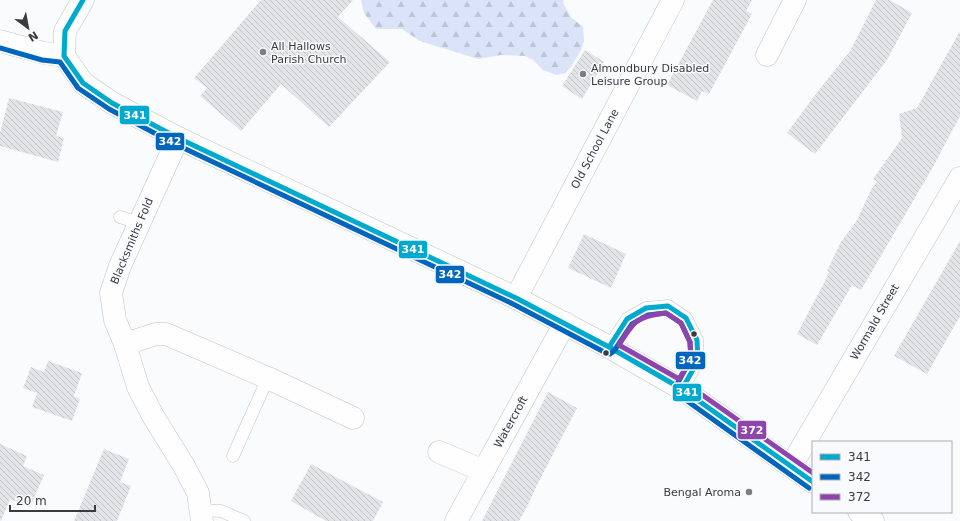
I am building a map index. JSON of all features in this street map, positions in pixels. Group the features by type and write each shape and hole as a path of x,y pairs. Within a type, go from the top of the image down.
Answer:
{"street":[{"path":"83,0 65,31 64,56 83,83 112,103 178,138 516,298 610,347 682,389 812,481"},
{"name":"Old School Lane","path":"516,298 673,0"},
{"path":"767,55 795,0"},
{"path":"0,41 44,53 64,56"},
{"name":"Blacksmiths Fold","path":"178,138 130,220 120,266 111,293 114,320 125,344 138,387 153,416 184,466 198,493 200,515"},
{"name":"Wormald Street","path":"791,466 960,178"},
{"name":"Watercroft","path":"456,521 564,323"},
{"path":"125,344 156,334 166,334 268,378 353,418"},
{"path":"439,452 484,471"},
{"path":"861,513 873,521"}],"lane":[{"path":"610,347 627,319 646,308 668,306 686,318 697,340 698,361 682,389"},
{"path":"233,456 268,378"},
{"path":"200,515 221,511 244,521"}],"green space":[{"path":"361,0 564,0 563,3 571,17 583,27 584,41 581,50 571,67 565,73 556,75 543,70 533,60 525,56 501,55 478,59 420,41 402,29 376,29 364,13"}],"building":[{"name":"All Hallows Parish Church","path":"261,0 353,0 338,17 390,62 329,127 281,84 241,131 200,96 207,88 194,78"},
{"path":"713,0 752,0 746,11 752,14 709,94 702,91 697,101 667,85"},
{"path":"876,0 890,0 912,13 887,60 815,154 787,133 850,51"},
{"path":"960,31 960,116 933,167 861,290 852,285 817,345 797,334 823,285 829,272 827,271 841,242 857,220 871,190 877,181 873,179 902,138 899,114 917,108"},
{"name":"Almondbury Disabled Leisure Group","path":"585,50 604,62 582,99 562,86"},
{"path":"9,98 63,112 56,136 64,138 58,162 0,146 0,133"},
{"path":"584,234 626,254 611,288 568,268"},
{"path":"960,241 960,316 927,374 894,356"},
{"path":"48,361 82,373 74,396 80,399 72,421 32,407 37,393 23,388 31,367 44,372"},
{"path":"548,392 577,408 528,505 519,521 482,521"},
{"path":"0,444 27,456 23,466 44,475 30,507 10,499 1,521 0,520"},
{"path":"104,449 129,459 120,482 131,486 117,521 74,521"},
{"path":"311,464 383,502 373,521 326,521 291,501"}],"transit line":[{"name":"341","path":"83,0 65,31 64,56 83,83 112,103 178,138 516,298 609,347 682,389 812,481"},
{"name":"342","path":"0,48 42,60 60,62 78,88 109,109 175,144 513,304 606,353 610,354 614,351 632,324 648,315 666,313 681,323 690,342 691,359 676,386 676,393 809,488"},
{"name":"341","path":"609,347 627,319 646,308 668,306 686,318 697,340 698,361 682,389"},
{"name":"372","path":"666,313 681,323 690,342 691,359 679,379 619,345 637,321 656,314 666,313"},
{"name":"372","path":"691,387 812,472"}],"place":[{"name":"All Hallows Parish Church","path":"263,52"},
{"name":"Almondbury Disabled Leisure Group","path":"583,74"},
{"name":"Bengal Aroma","path":"749,492"}]}
